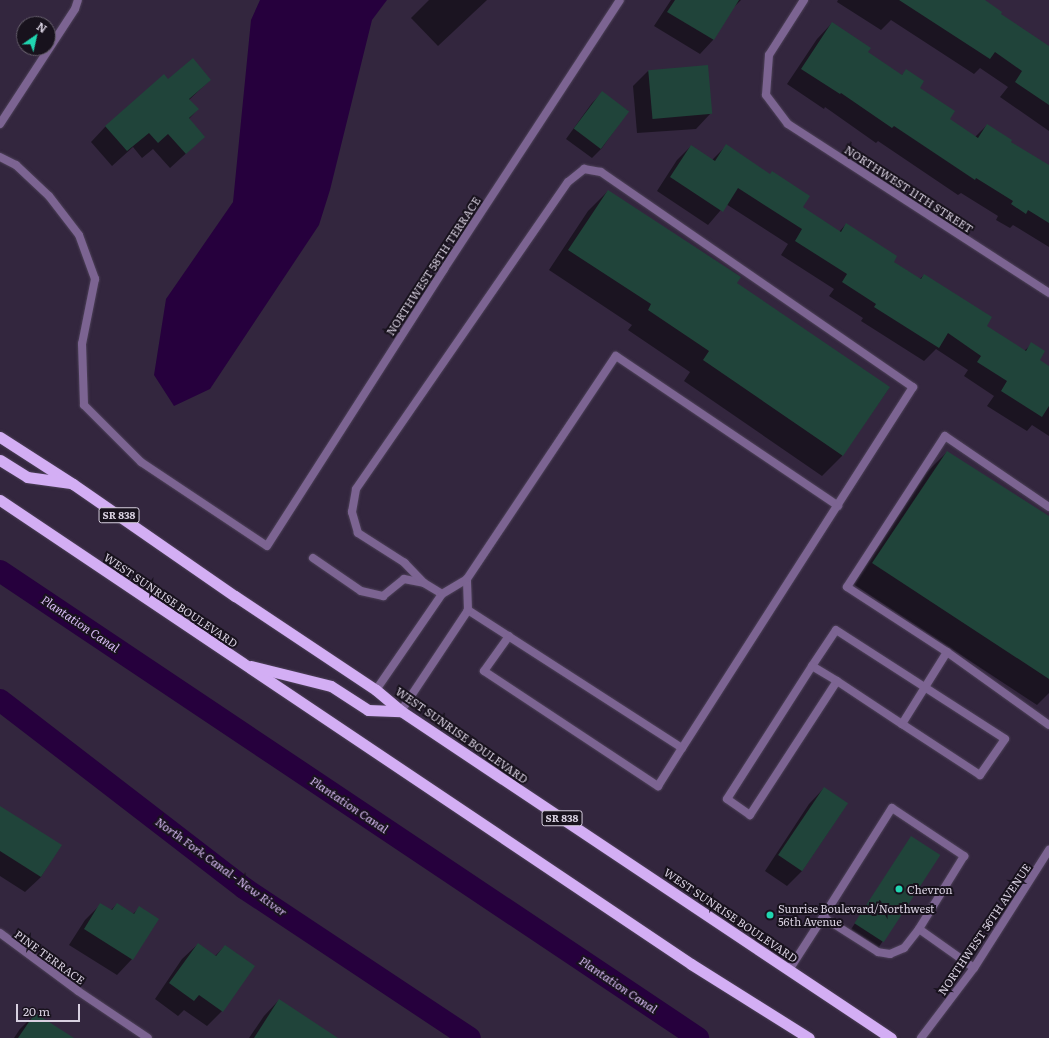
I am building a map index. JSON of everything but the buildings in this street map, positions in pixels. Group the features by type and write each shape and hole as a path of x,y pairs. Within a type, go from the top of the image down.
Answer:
{"highway":[{"name":"WEST SUNRISE BOULEVARD","path":"0,437 73,484 235,596 376,690 401,711 891,1038"},
{"path":"0,460 27,477 73,484"},
{"name":"WEST SUNRISE BOULEVARD","path":"0,500 242,664 691,964 809,1038"},
{"path":"242,664 331,686 368,710 401,711"}],"street":[{"path":"0,124 75,9 78,0"},
{"name":"NORTHWEST 58TH TERRACE","path":"0,157 16,165 49,196 79,235 95,279 82,344 84,405 141,462 267,546 444,269 620,0"},
{"name":"NORTHWEST 11TH STREET","path":"804,0 769,55 766,95 788,124 1049,293"},
{"path":"442,594 424,583 405,563 358,533 352,512 356,489 568,182 584,169 601,172 913,387 658,786 484,671 509,636"},
{"path":"376,690 442,594 467,579 616,356 838,506"},
{"path":"1049,507 945,436 847,587 947,652 1049,725"},
{"path":"313,558 361,591 383,596 404,579 424,583"},
{"path":"401,711 468,610 467,579"},
{"path":"468,610 682,748"},
{"path":"812,666 836,681 980,775 1004,738 836,630 812,666 727,800 750,815 836,681"},
{"path":"902,724 947,652"},
{"path":"789,970 892,808 964,856 919,929 904,948 890,954 878,952 823,917"},
{"name":"NORTHWEST 56TH AVENUE","path":"921,1038 974,968 1049,850"},
{"path":"919,929 974,968"},
{"name":"PINE TERRACE","path":"0,933 78,991 148,1038"}],"shaded area":[{"path":"260,0 387,0 372,20 330,190 319,225 210,389 174,406 154,375 166,299 233,202 251,20"}],"waterway":[{"name":"Plantation Canal","path":"0,571 698,1038"},
{"name":"North Fork Canal - New River","path":"0,700 244,888 470,1038"}],"place":[{"name":"Chevron","path":"899,889"},
{"name":"Sunrise Boulevard/Northwest 56th Avenue","path":"770,915"}]}
